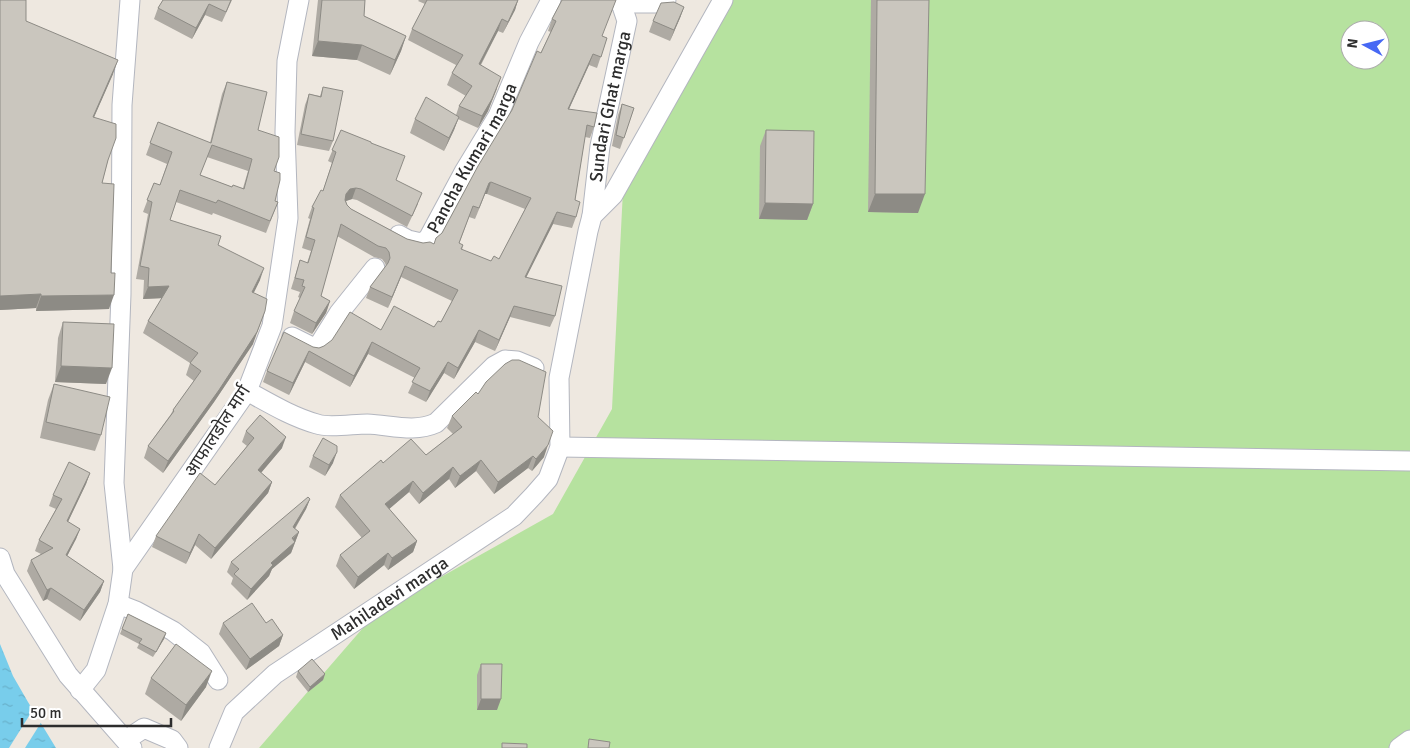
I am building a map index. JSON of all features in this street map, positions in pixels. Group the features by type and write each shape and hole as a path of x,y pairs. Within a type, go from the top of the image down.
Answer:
{"street":[{"path":"124,569 114,483 121,294 122,104 130,0"},
{"name":"आफालडोल मार्ग","path":"80,690 96,670 118,604 124,569 247,391 272,326 288,218 285,132 288,61 299,0"},
{"name":"Pancha Kumari marga","path":"382,226 408,240 420,244 428,239 464,172 498,116 529,42 551,0"},
{"path":"618,1 664,3 666,0"},
{"path":"592,216 613,196 724,0"},
{"name":"Sundari Ghat marga","path":"560,447 559,378 592,216 600,146 627,21 618,1"},
{"path":"272,326 314,348 319,344 338,313 375,268"},
{"path":"247,391 296,416 319,425 367,424 412,429 427,427 436,423 494,366 505,360 517,361 559,378"},
{"path":"560,447 1410,461"},
{"name":"Mahiladevi marga","path":"219,748 234,712 275,674 514,516 548,478 560,447"},
{"path":"0,558 5,574 68,675 129,744 144,728 172,740 178,748"},
{"path":"118,604 136,611 173,631 200,653 218,680"},
{"path":"1399,748 1410,740"}],"green space":[{"path":"728,0 1410,0 1410,748 259,748 375,614 553,514 612,409 623,190"}],"water":[{"path":"0,644 13,676 56,748 0,748"}],"pier":[{"path":"34,708 42,721 25,748 9,748"}],"building":[{"path":"0,0 26,0 26,21 118,60 93,117 116,124 116,138 102,183 114,184 111,273 115,273 114,295 41,296 41,294 0,296"},
{"path":"163,0 231,0 226,12 209,4 196,28 158,8"},
{"path":"322,0 365,0 364,16 406,36 395,60 362,45 318,41"},
{"path":"427,0 518,0 508,22 502,19 479,64 501,77 492,99 482,116 459,106 472,86 452,73 463,55 412,29"},
{"path":"562,0 616,0 602,36 607,38 601,57 593,54 568,109 597,113 594,127 587,125 575,200 580,202 576,217 557,212 525,277 562,286 555,316 514,306 499,340 479,330 458,368 448,362 430,391 412,382 420,368 372,342 354,376 309,351 293,383 267,371 284,332 313,347 319,348 332,340 350,312 381,330 394,306 434,327 438,321 441,322 458,290 405,266 392,297 370,287 388,263 390,258 389,252 386,248 378,246 341,224 321,296 330,301 316,323 294,311 305,287 302,286 304,280 295,278 300,260 308,263 315,240 306,237 314,208 312,207 321,190 323,191 336,152 332,150 341,130 405,156 396,180 422,193 412,216 361,189 350,189 346,194 345,200 351,209 407,239 434,244 512,110 537,51 541,53 556,21 552,19","holes":["491,182 531,198 499,259 494,256 491,261 461,249 463,245 459,243 473,206 479,208 489,183"]},
{"path":"877,0 929,0 925,194 875,194"},
{"path":"674,2 684,7 674,30 653,21 661,3"},
{"path":"227,82 267,92 258,130 279,137 279,157 274,171 280,173 275,201 278,202 270,221 218,200 216,203 180,190 170,220 221,236 218,245 264,268 252,292 267,299 265,311 257,332 219,390 168,461 148,446 201,371 190,363 198,353 148,321 169,286 148,287 149,268 140,266 152,202 147,200 154,183 160,185 172,152 150,143 158,122 211,143","holes":["212,145 252,159 244,189 233,185 232,187 200,175"]},
{"path":"323,87 343,91 333,141 301,134 309,94 321,97"},
{"path":"426,97 459,117 449,138 415,119"},
{"path":"622,104 634,108 624,138 616,135"},
{"path":"766,130 814,131 813,204 765,203"},
{"path":"63,322 114,324 112,368 61,366"},
{"path":"512,360 519,360 546,372 538,417 553,431 548,445 536,459 533,456 498,482 481,460 460,476 453,467 423,493 413,481 385,504 417,541 392,558 388,553 358,577 340,555 370,531 340,495 381,460 383,463 411,439 426,455 462,427 452,416 476,392 478,394 486,382 505,364"},
{"path":"54,384 110,397 101,435 46,422"},
{"path":"260,415 286,437 258,470 272,482 215,548 199,534 190,553 156,536 200,473 215,485 254,438 246,431"},
{"path":"323,438 337,446 337,452 329,465 313,456"},
{"path":"69,462 90,473 67,521 80,529 66,555 104,581 84,610 51,588 47,590 31,560 53,548 39,540 62,499 53,495"},
{"path":"308,497 310,499 293,527 299,532 292,538 295,542 271,563 273,565 251,589 234,574 239,569 231,562"},
{"path":"252,603 266,623 272,619 283,635 250,659 223,623"},
{"path":"128,614 166,633 156,652 139,643 142,639 122,629"},
{"path":"176,644 212,671 186,705 151,678"},
{"path":"312,659 325,674 310,687 298,671"},
{"path":"481,664 502,664 501,699 481,699"},
{"path":"589,739 610,742 609,748 588,748"},
{"path":"502,743 527,744 527,748 502,748"}]}
